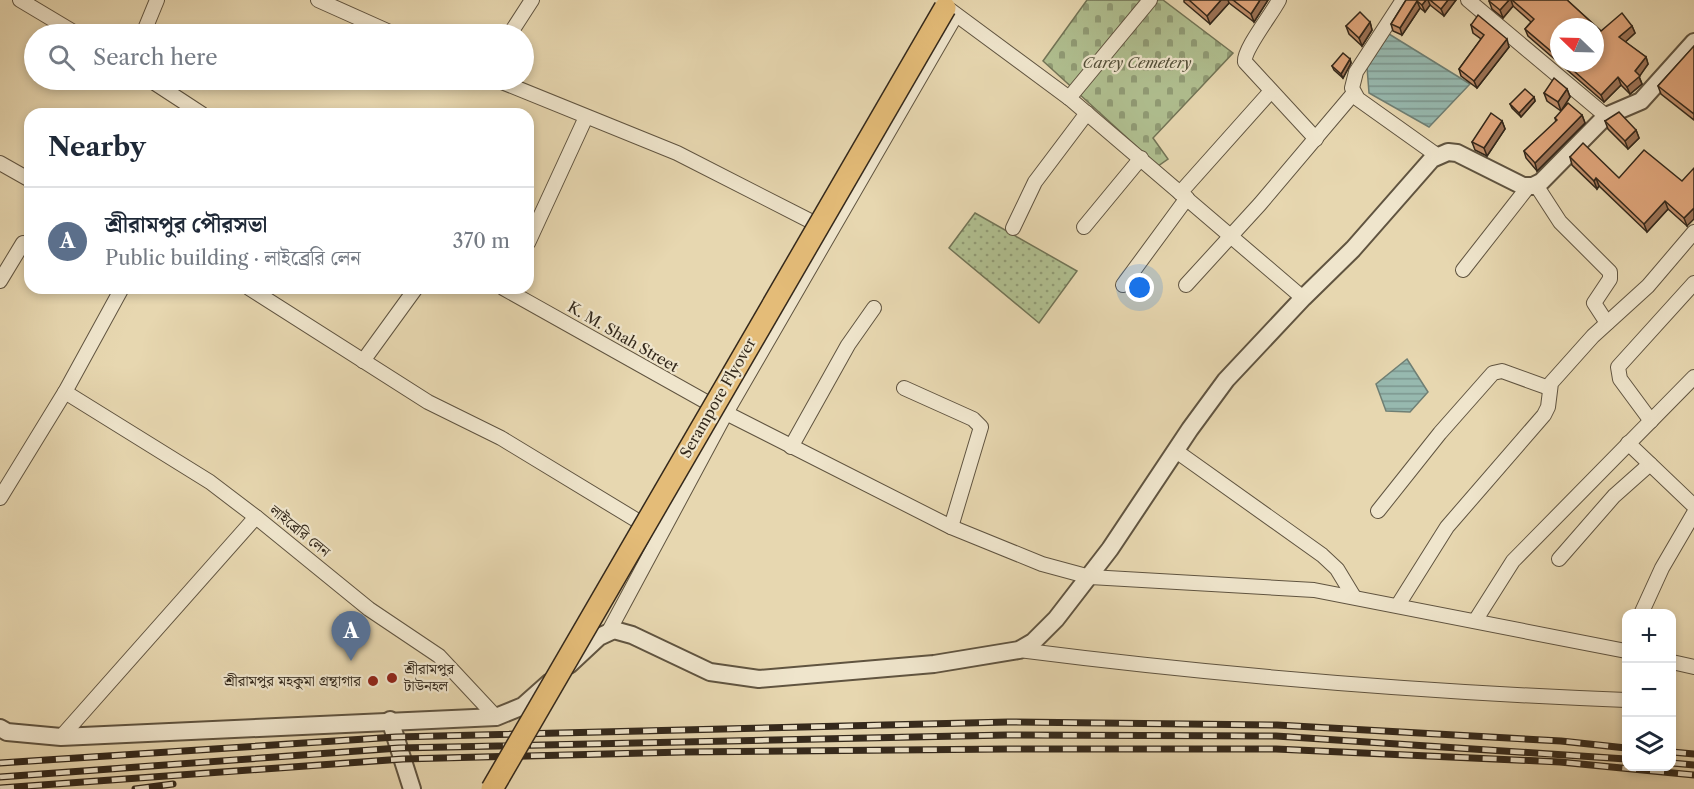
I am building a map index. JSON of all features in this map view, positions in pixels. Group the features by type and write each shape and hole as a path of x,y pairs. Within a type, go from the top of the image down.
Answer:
{"main road":[{"name":"Serampore Flyover","path":"492,789 951,11"}],"street":[{"path":"20,0 60,24"},
{"path":"147,24 157,0"},
{"path":"318,0 372,24"},
{"path":"516,24 532,0"},
{"path":"1069,98 1150,0"},
{"path":"1279,0 1271,17 1244,56 1245,62 1317,139"},
{"path":"1403,0 1356,72 1352,88 1353,94 1438,156"},
{"path":"1468,0 1606,116"},
{"path":"2,731 61,737 390,720 496,717 523,706 592,643 609,631 726,413 831,231 951,11 1069,98 1303,298"},
{"path":"1463,270 1532,186 1606,116 1641,101 1694,42"},
{"path":"165,90 193,108"},
{"path":"521,90 677,153 831,231"},
{"path":"1123,285 1183,196 1271,91"},
{"path":"1186,285 1317,139 1353,94"},
{"path":"1013,228 1035,182 1087,113"},
{"path":"534,230 586,117"},
{"path":"1019,650 1041,636 1090,577 1226,380 1353,249 1432,159 1448,152 1457,153 1532,186 1560,222 1610,272 1610,279 1594,303 1607,323"},
{"path":"1084,227 1141,158"},
{"path":"0,163 24,177"},
{"path":"1398,605 1447,527 1544,415 1549,401 1549,388 1607,323 1648,286 1694,232"},
{"path":"0,281 23,243"},
{"path":"1651,421 1620,379 1618,367 1694,283"},
{"path":"0,498 65,392 119,294"},
{"path":"258,294 428,402 501,438 661,534"},
{"path":"363,361 412,294"},
{"name":"K. M. Shah Street","path":"515,294 791,447 951,526 1042,564 1090,577 1296,588 1622,647"},
{"path":"791,447 848,345 874,308"},
{"path":"1378,511 1440,433 1493,373 1502,371 1549,388"},
{"path":"1475,621 1513,561 1694,377"},
{"path":"904,388 973,419 981,428 951,526"},
{"name":"লাইব্রেরি লেন","path":"65,392 210,482 369,609 444,661 496,717"},
{"path":"1628,443 1694,506"},
{"path":"1176,451 1331,563 1354,597"},
{"path":"1559,559 1614,496 1650,464"},
{"path":"1643,609 1662,568 1694,513"},
{"path":"61,737 256,517"},
{"path":"609,631 618,630 632,635 710,672 759,680 934,664 1019,650 1330,684 1622,700"},
{"path":"1676,663 1694,667"},
{"path":"390,720 412,789"}],"green space":[{"name":"Carey Cemetery","path":"1087,0 1163,0 1233,53 1153,138 1168,159 1158,166 1043,61"},
{"path":"975,213 1077,271 1039,323 949,248"}],"water":[{"path":"1389,34 1470,84 1429,127 1369,93 1367,67"},
{"path":"1407,359 1428,392 1410,412 1386,411 1376,384"}],"building":[{"path":"1189,0 1221,0 1207,16"},
{"path":"1233,0 1260,0 1251,14"},
{"path":"1406,0 1426,0 1422,5 1417,1 1400,28 1391,24"},
{"path":"1430,0 1448,0 1441,9"},
{"path":"1490,0 1509,0 1500,10"},
{"path":"1512,0 1567,0 1587,18 1550,18 1550,50 1525,29 1534,19"},
{"path":"1360,12 1370,22 1359,38 1346,26"},
{"path":"1622,13 1632,26 1619,37 1646,57 1635,71 1640,76 1627,87 1618,77 1601,95 1575,72 1604,72 1604,28"},
{"path":"1478,15 1507,39 1474,81 1459,69 1484,35 1471,25"},
{"path":"1694,46 1694,114 1658,86"},
{"path":"1343,53 1350,59 1341,74 1332,66"},
{"path":"1554,78 1567,89 1558,102 1544,93"},
{"path":"1525,89 1534,97 1519,113 1510,104"},
{"path":"1568,103 1582,115 1535,163 1524,151 1557,120 1555,118"},
{"path":"1619,112 1636,130 1625,141 1605,121"},
{"path":"1491,113 1502,121 1484,148 1472,142"},
{"path":"1583,143 1619,178 1644,150 1682,181 1694,168 1694,208 1684,218 1665,201 1644,224 1596,178 1594,181 1570,157"}],"railway":[{"path":"0,763 396,737 1008,722 1277,725 1561,741 1622,748"},
{"path":"0,777 399,748 1007,735 1276,736 1622,759"},
{"path":"0,788 403,759 684,752 1007,749 1276,749 1560,762 1694,775"},
{"path":"1676,752 1694,754"},
{"path":"1676,763 1694,765"},
{"path":"135,789 173,784"}],"place":[{"name":"শ্রীরামপুর পৌরসভা","path":"351,661"},
{"name":"শ্রীরামপুর টাউনহল","path":"392,678"},
{"name":"শ্রীরামপুর মহকুমা গ্ৰন্থাগার","path":"373,681"}]}
